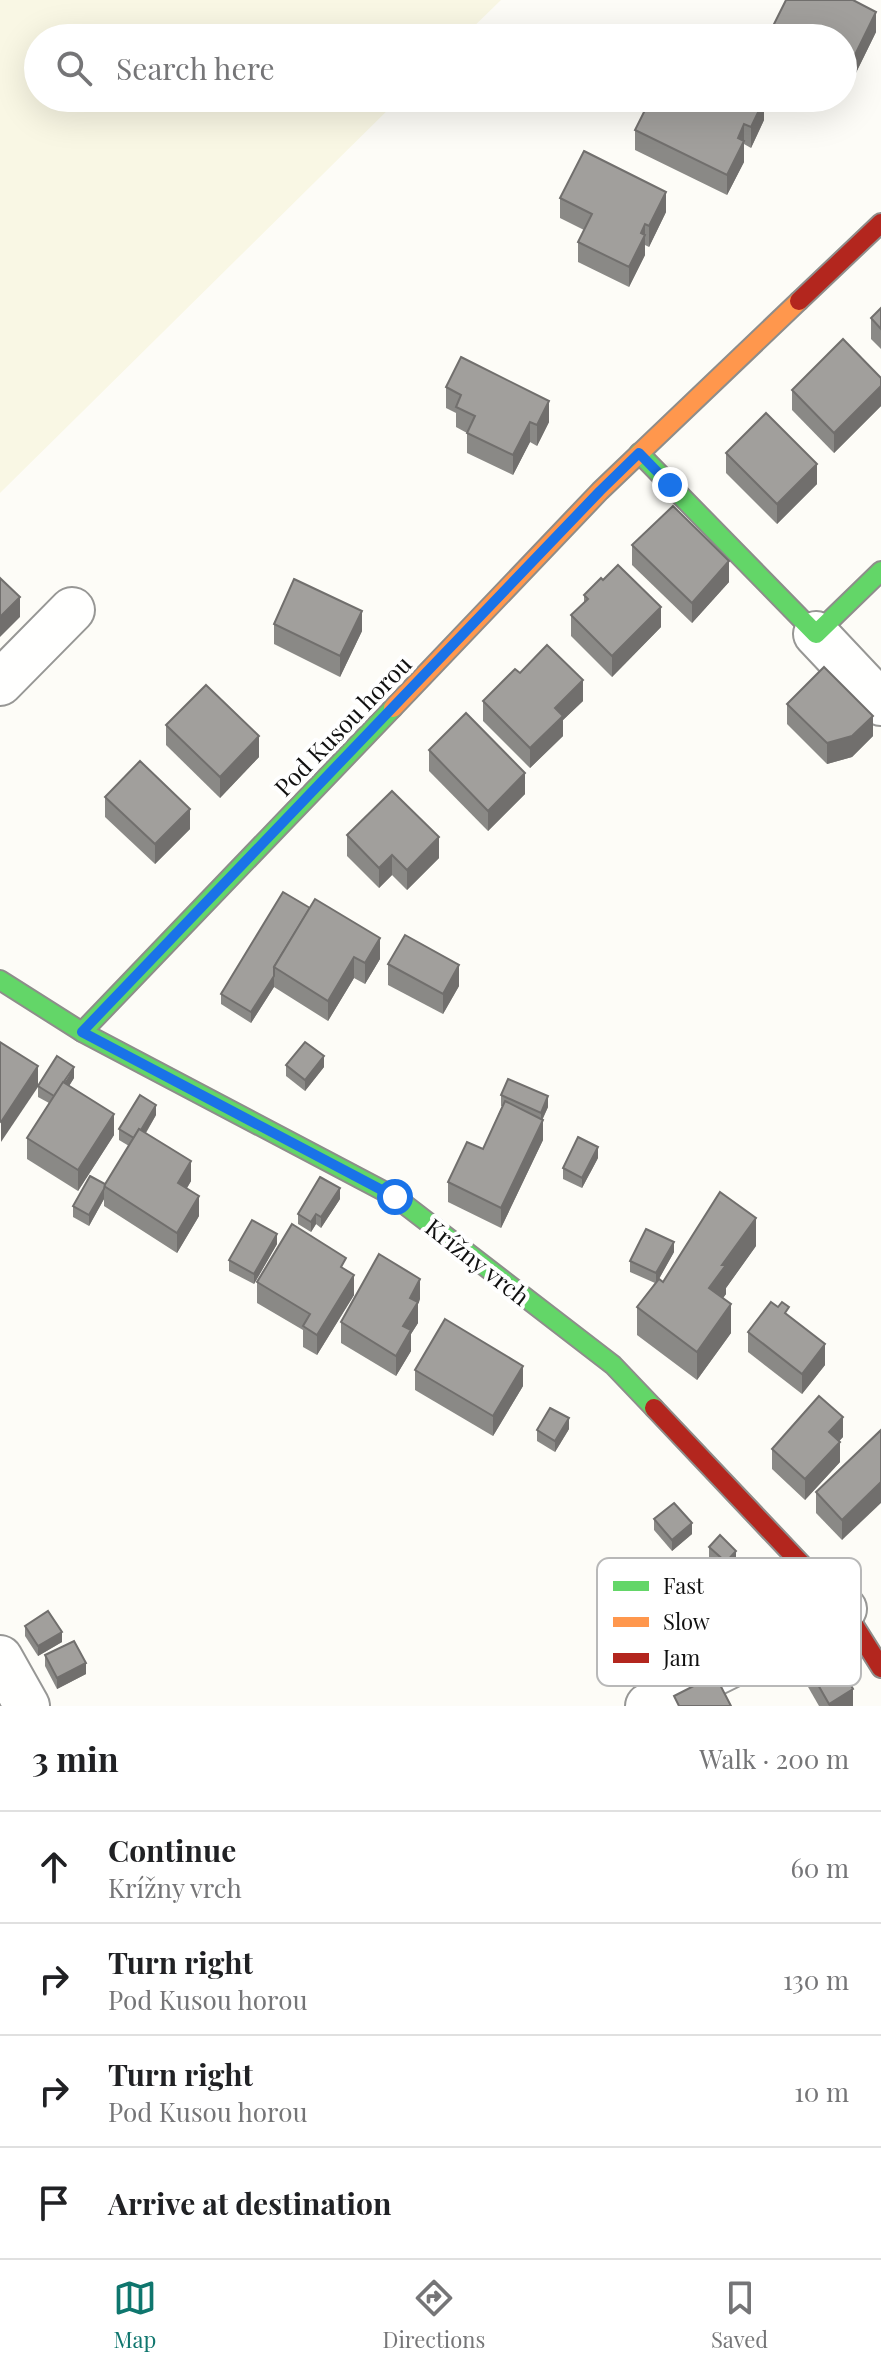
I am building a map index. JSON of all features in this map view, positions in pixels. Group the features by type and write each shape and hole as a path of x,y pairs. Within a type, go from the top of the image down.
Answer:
{"street":[{"name":"Pod Kusou horou","path":"82,1032 600,491 881,223"},
{"path":"639,453 881,703"},
{"path":"816,634 881,571"},
{"path":"0,683 72,610"},
{"name":"Krížny vrch","path":"0,980 82,1032 395,1197 613,1365 796,1558"},
{"name":"Krížny vrch","path":"861,1636 881,1668"},
{"path":"0,1658 27,1706"},
{"path":"648,1706 688,1686"}],"shaded area":[{"path":"0,0 501,0 476,24 24,24 24,112 386,112 0,493"}],"building":[{"path":"786,0 853,0 876,12 857,51 857,24 774,24"},
{"path":"644,112 758,112 751,127 744,124 738,138 744,141 727,175 635,130"},
{"path":"584,151 666,192 649,226 645,224 641,233 645,235 629,267 578,242 592,214 560,198"},
{"path":"881,308 881,329 871,318"},
{"path":"843,339 881,378 881,386 834,433 792,390"},
{"path":"461,357 549,401 537,425 530,422 513,455 467,433 475,416 456,407 461,395 446,387"},
{"path":"766,413 817,464 777,504 726,453"},
{"path":"673,506 729,561 692,603 632,545"},
{"path":"618,565 661,607 612,656 571,615 588,599 584,595"},
{"path":"0,578 20,597 0,617"},
{"path":"294,579 362,611 340,656 274,624"},
{"path":"547,645 583,680 555,708 563,716 530,748 483,701 515,669 520,673"},
{"path":"824,667 873,716 852,736 827,743 787,704"},
{"path":"206,685 259,736 220,777 166,725"},
{"path":"466,713 525,773 488,811 429,750"},
{"path":"140,761 190,809 155,844 105,797"},
{"path":"392,791 439,837 407,870 392,855 379,868 347,835"},
{"path":"283,892 310,908 251,1012 221,994"},
{"path":"315,899 380,938 365,963 354,957 328,1001 274,967"},
{"path":"405,935 459,965 443,994 388,964"},
{"path":"0,1042 38,1066 1,1122 0,1121"},
{"path":"305,1042 324,1056 305,1080 286,1065"},
{"path":"57,1056 74,1067 54,1096 38,1086"},
{"path":"508,1079 548,1096 541,1113 501,1095"},
{"path":"63,1082 114,1114 78,1170 27,1138"},
{"path":"140,1095 156,1105 134,1138 119,1129"},
{"path":"505,1101 543,1120 501,1208 448,1182 467,1142 483,1149"},
{"path":"139,1129 191,1161 178,1183 199,1196 177,1233 104,1186"},
{"path":"578,1137 598,1147 582,1178 563,1168"},
{"path":"90,1176 105,1184 89,1215 73,1206"},
{"path":"320,1177 340,1188 321,1217 316,1214 311,1222 298,1214"},
{"path":"720,1192 756,1218 709,1288 731,1304 697,1352 637,1307 659,1279 663,1282"},
{"path":"252,1220 277,1234 254,1274 229,1260"},
{"path":"292,1224 346,1258 341,1267 354,1275 317,1335 303,1326 310,1314 257,1282"},
{"path":"646,1229 674,1242 656,1273 630,1261"},
{"path":"379,1254 420,1279 410,1298 418,1302 403,1326 411,1330 396,1356 341,1322"},
{"path":"771,1302 778,1307 782,1302 789,1307 785,1313 825,1344 802,1374 748,1332"},
{"path":"445,1319 523,1366 493,1416 415,1370"},
{"path":"819,1396 843,1417 829,1432 840,1442 805,1479 772,1449"},
{"path":"550,1408 569,1418 555,1441 537,1430"},
{"path":"881,1430 881,1482 842,1520 816,1492"},
{"path":"674,1503 692,1523 672,1540 654,1519"},
{"path":"720,1535 736,1551 730,1558 721,1558 709,1547"},
{"path":"48,1611 62,1632 38,1646 25,1626"},
{"path":"74,1641 86,1663 57,1678 45,1655"},
{"path":"694,1686 721,1686 731,1706 679,1706 674,1696"},
{"path":"819,1686 851,1686 853,1689 829,1704"}],"traffic: fast":[{"path":"639,453 816,634 881,571"},
{"path":"82,1032 393,708"},
{"path":"0,980 82,1032 395,1197 613,1365 654,1408"}],"traffic: slow":[{"path":"393,708 600,491 799,301"}],"traffic: jam":[{"path":"799,301 881,223"},
{"path":"654,1408 796,1558"},
{"path":"861,1636 881,1668"}],"route":[{"path":"395,1197 82,1032 639,453 670,485"}]}
